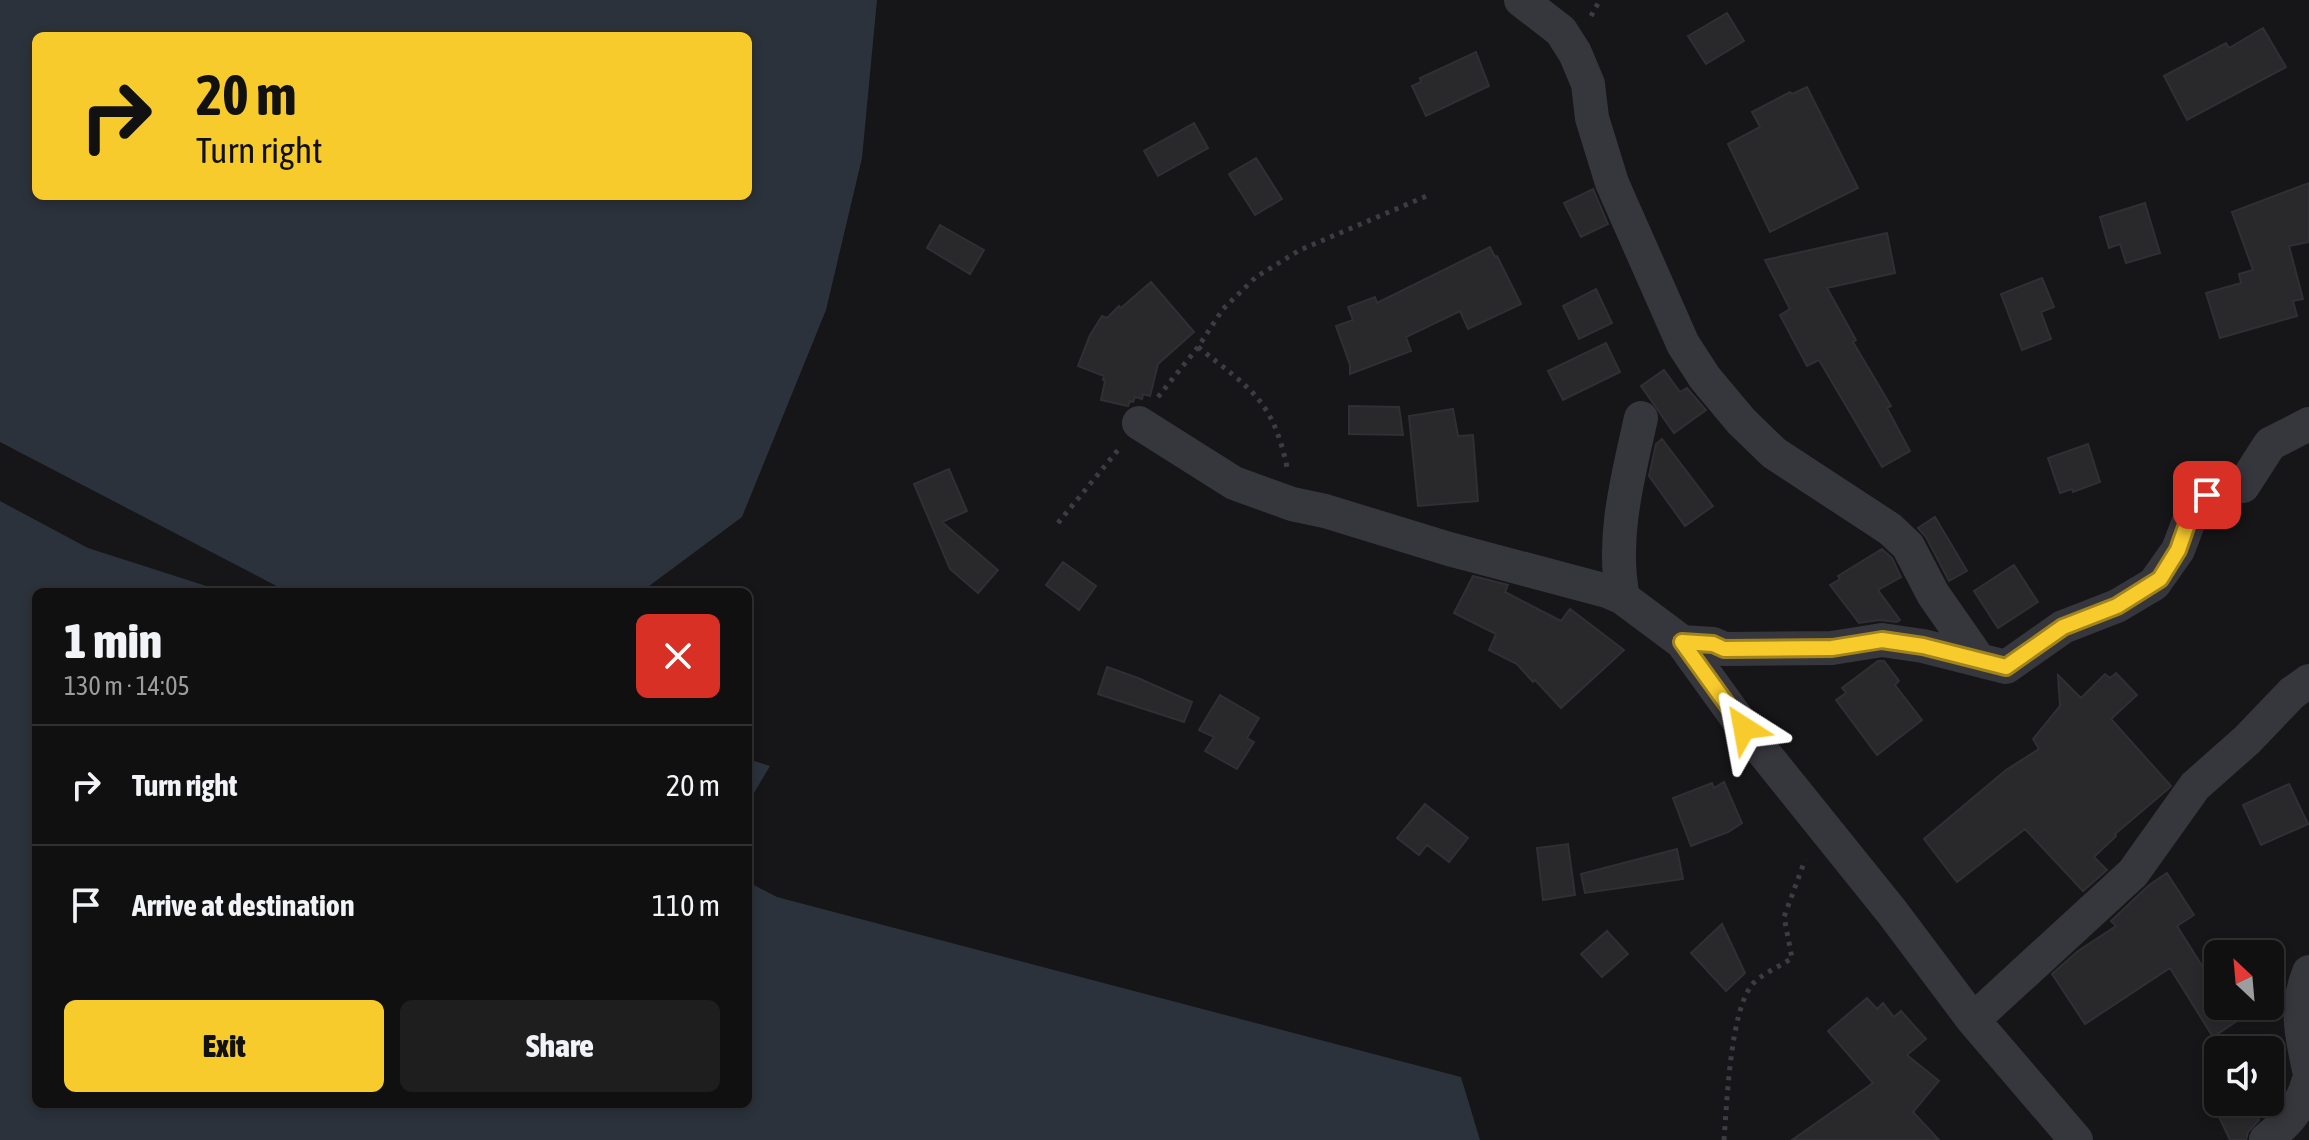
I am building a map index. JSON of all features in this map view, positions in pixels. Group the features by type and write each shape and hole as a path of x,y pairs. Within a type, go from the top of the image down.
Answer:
{"street":[{"path":"1521,0 1561,31 1575,53 1588,84 1592,118 1612,183 1683,344 1705,378 1741,421 1774,453 1890,529 1908,546 1933,594 1979,660"},
{"path":"1623,598 1618,576 1618,547 1624,498 1641,418"},
{"path":"1139,423 1234,483 1292,504 1607,591 1623,598 1682,642 1744,728 1892,912 1973,1020 2076,1140"},
{"path":"1682,642 1713,644 1724,649 1832,648 1882,640 2006,667 2063,627 2117,606 2154,584 2178,550 2195,505 2213,490 2243,486 2270,444 2309,424"},
{"path":"1973,1020 2133,873 2195,786 2247,740 2292,693 2309,681"},
{"path":"2309,972 2303,987 2299,1024 2309,1070"},
{"path":"2266,1140 2290,1121 2305,1096 2309,1079"}],"path":[{"path":"1058,523 1198,347 1223,309 1256,277 1300,250 1429,195"},
{"path":"1198,347 1264,402 1283,447 1292,504"},
{"path":"1724,1140 1732,1052 1739,1017 1751,985 1792,958 1784,917 1799,873 1821,826"}],"shaded area":[{"path":"0,0 877,0 862,158 826,310 742,517 646,588 280,588 0,442"},
{"path":"0,501 88,548 213,588 32,588 32,1108 752,1108 752,884 777,897 1461,1077 1480,1140 0,1140"},
{"path":"752,760 770,766 752,796"}],"building":[{"path":"1727,13 1744,41 1706,64 1688,36"},
{"path":"2263,28 2286,67 2187,120 2164,76 2226,43 2229,48"},
{"path":"1476,52 1489,86 1426,116 1412,86 1421,82 1420,78"},
{"path":"1807,87 1858,188 1770,232 1728,144 1760,127 1752,112 1790,92 1792,94"},
{"path":"1194,123 1208,148 1158,176 1144,151"},
{"path":"1256,158 1282,199 1255,215 1229,174"},
{"path":"2309,183 2309,242 2289,246 2303,299 2293,301 2297,316 2220,338 2206,293 2241,283 2239,274 2253,270 2232,212"},
{"path":"1593,189 1608,224 1581,237 1564,203"},
{"path":"2145,203 2160,253 2126,263 2120,244 2109,248 2100,217"},
{"path":"940,225 984,250 970,274 927,248"},
{"path":"1887,233 1895,273 1827,288 1856,340 1853,342 1891,406 1887,408 1910,451 1882,467 1819,360 1807,366 1780,315 1790,309 1765,260"},
{"path":"1490,247 1521,304 1468,329 1460,311 1406,337 1411,351 1350,374 1350,365 1336,326 1353,320 1348,307 1375,297 1377,303"},
{"path":"2042,278 2054,307 2041,312 2051,339 2022,350 2001,294"},
{"path":"1151,282 1194,332 1158,364 1150,396 1143,394 1142,399 1135,397 1128,406 1101,400 1104,376 1078,366 1090,335 1102,316 1107,318"},
{"path":"1596,289 1612,323 1579,339 1563,306"},
{"path":"1606,343 1620,372 1563,400 1548,371"},
{"path":"1664,370 1680,392 1687,388 1706,410 1674,433 1641,386"},
{"path":"1349,406 1399,407 1403,435 1349,434"},
{"path":"1453,409 1458,436 1473,435 1478,501 1418,506 1409,416"},
{"path":"1662,439 1713,506 1685,526 1649,476 1656,444"},
{"path":"2088,444 2100,482 2073,492 2072,489 2060,493 2048,458"},
{"path":"949,469 967,511 942,522 998,570 978,593 950,569 914,484"},
{"path":"1935,517 1967,571 1949,581 1918,528"},
{"path":"1882,549 1892,558 1901,577 1878,590 1900,620 1859,623 1830,585 1840,579 1838,576"},
{"path":"1063,562 1096,586 1079,610 1046,585"},
{"path":"2014,565 2038,602 1998,628 1974,591"},
{"path":"1473,576 1508,585 1505,592 1561,621 1570,609 1624,650 1561,708 1517,664 1489,650 1496,634 1454,613"},
{"path":"1878,661 1884,661 1899,681 1895,685 1922,720 1877,755 1836,700 1846,693 1842,688"},
{"path":"1107,667 1192,702 1184,722 1098,694"},
{"path":"2116,673 2137,695 2111,719 2171,786 2115,834 2094,857 2107,870 2083,891 2025,829 1957,882 1924,839 2006,770 2039,749 2033,739 2060,706 2058,675 2081,698 2105,674 2110,678"},
{"path":"1220,695 1259,718 1247,738 1254,742 1237,769 1205,751 1214,737 1199,730"},
{"path":"1724,782 1742,823 1728,832 1691,846 1673,798 1712,783 1714,788"},
{"path":"2289,784 2308,824 2261,845 2243,805"},
{"path":"1425,804 1468,838 1449,862 1427,845 1419,855 1397,838"},
{"path":"1568,844 1575,895 1543,900 1537,848"},
{"path":"1677,849 1683,879 1585,893 1581,874"},
{"path":"2167,873 2194,915 2177,926 2204,969 2204,1020 2237,1021 2214,1036 2212,1036 2170,968 2085,1024 2052,974 2078,951 2116,926 2111,921 2149,885"},
{"path":"1722,924 1745,973 1726,991 1691,953"},
{"path":"1607,931 1628,954 1602,977 1581,954"},
{"path":"1867,998 1877,1009 1883,1003 1894,1017 1901,1011 1926,1039 1907,1055 1939,1081 1913,1112 1939,1140 1792,1140 1873,1083 1828,1031"},
{"path":"2219,1116 2257,1116 2259,1120 2248,1132 2246,1140 2230,1140"}],"route":[{"path":"1744,728 1682,642 1713,644 1724,649 1832,648 1882,640 1923,646 2003,668 2063,627 2117,606 2160,579 2178,550 2193,507 2207,495"}]}
